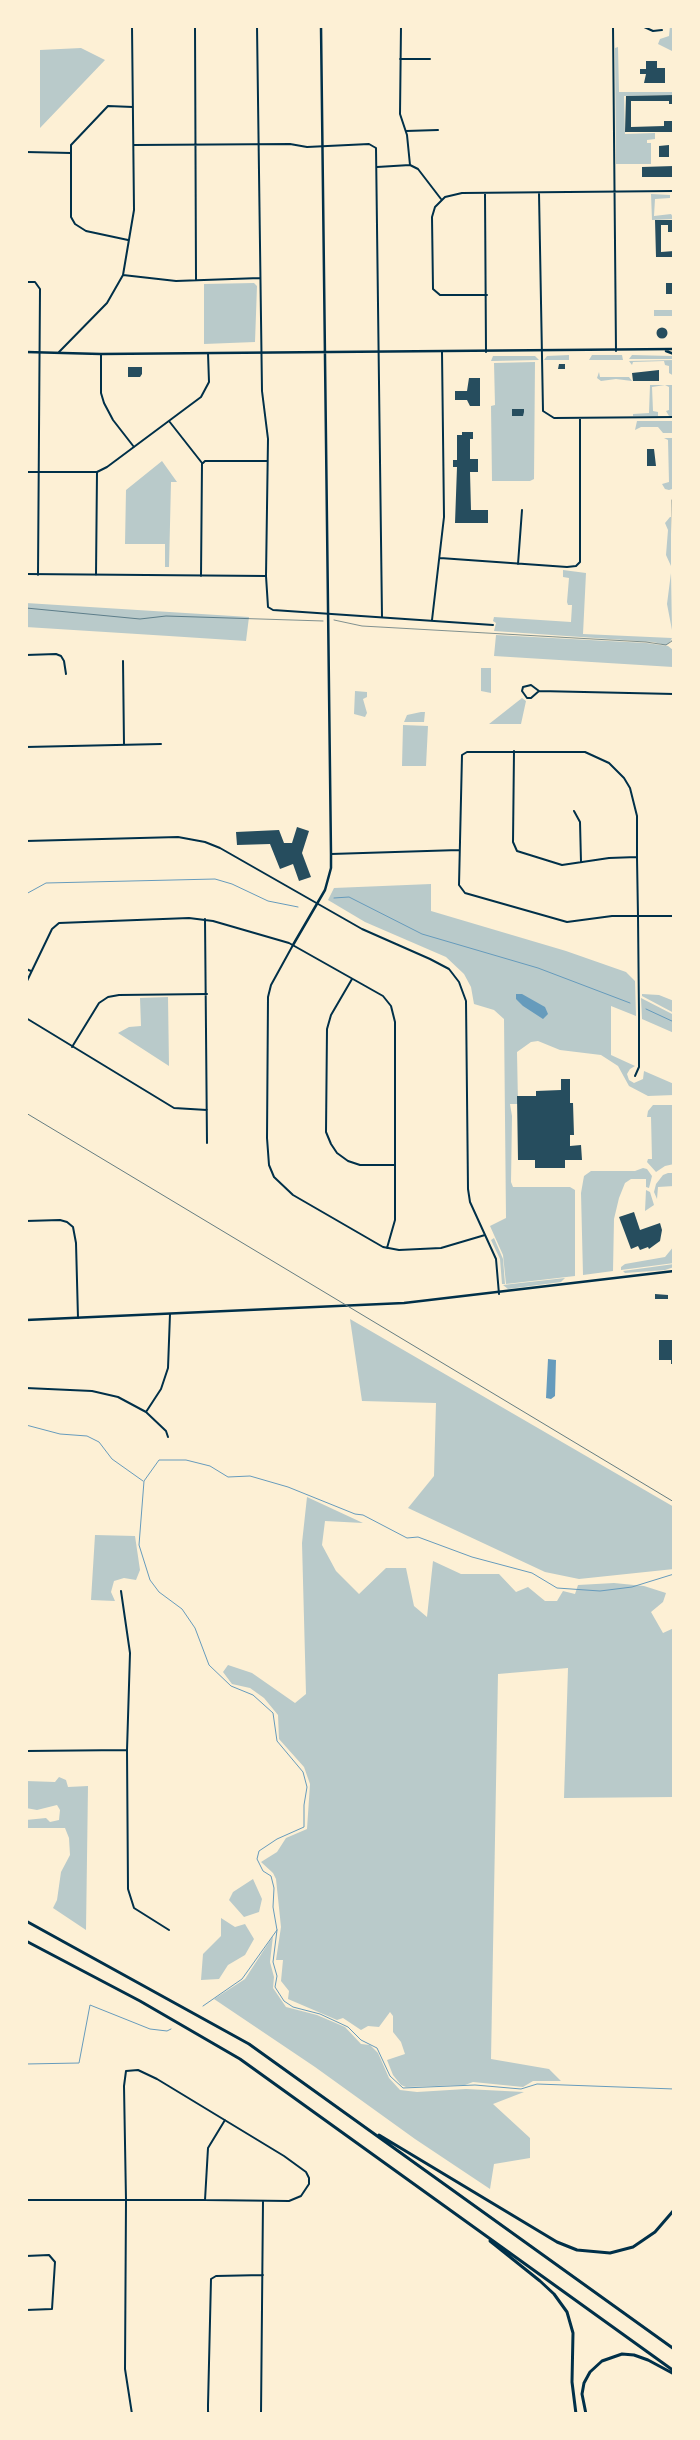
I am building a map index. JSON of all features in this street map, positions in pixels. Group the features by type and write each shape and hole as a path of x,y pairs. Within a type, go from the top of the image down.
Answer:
{"highway":[{"path":"26,1921 225,2030 372,2132 674,2349"},
{"path":"26,1942 140,2002 231,2054 674,2370"},
{"path":"372,2132 387,2138 557,2242 577,2250 610,2253 633,2247 655,2232 674,2210"},
{"path":"484,2235 494,2246 554,2294 567,2312 573,2333 572,2382 576,2414"},
{"path":"586,2414 582,2394 584,2383 590,2372 602,2361 622,2354 634,2355 674,2374"}],"street":[{"path":"60,352 107,303 122,275 134,210 132,26"},
{"path":"195,26 196,280"},
{"path":"257,26 262,391 268,438 266,599 270,608 328,614 493,625"},
{"path":"321,26 331,854 328,882 318,904 271,985 268,997 266,1138 269,1165 274,1176 293,1195 372,1242 387,1248 399,1250 440,1248 485,1235"},
{"path":"401,26 400,114 406,131 410,165"},
{"path":"613,26 616,351"},
{"path":"642,26 653,31 662,30"},
{"path":"400,58 430,59"},
{"path":"129,240 86,231 75,224 71,217 71,145 108,106 133,107"},
{"path":"406,131 438,130"},
{"path":"134,146 258,143 290,144 307,148 369,144 375,146 377,167 382,617"},
{"path":"26,152 71,153"},
{"path":"377,167 410,165 422,172 441,199"},
{"path":"487,295 440,295 433,289 432,220 434,210 441,199 456,194 674,191"},
{"path":"486,193 486,352"},
{"path":"539,193 541,352 544,411 554,418 674,417"},
{"path":"122,275 176,281 260,278"},
{"path":"26,282 35,282 40,288 38,575"},
{"path":"26,352 101,354 541,352 674,349"},
{"path":"657,350 674,354"},
{"path":"432,620 444,517 442,352"},
{"path":"26,472 97,472 108,467 201,397 209,382 208,353"},
{"path":"101,354 104,403 113,420 134,447"},
{"path":"440,558 572,567 580,562 582,540 580,418"},
{"path":"169,420 202,463 201,576"},
{"path":"202,463 205,461 268,461"},
{"path":"96,575 97,472"},
{"path":"518,564 522,510"},
{"path":"26,574 266,576"},
{"path":"26,655 56,654 61,656 64,661 66,674"},
{"path":"123,661 124,745"},
{"path":"539,691 531,698 527,698 522,691 523,687 530,685 539,691 674,694"},
{"path":"26,747 161,744"},
{"path":"514,751 515,849 521,854 562,865 637,858"},
{"path":"635,1076 639,1067 638,916 635,802 624,778 609,763 585,752 467,752 462,755 459,885 465,893 567,922 612,916 638,916 674,916"},
{"path":"574,811 580,822 581,862"},
{"path":"26,841 192,838 220,848 362,929 443,965 456,977 462,987 466,1005 468,1189 470,1202 498,1265 499,1294"},
{"path":"331,854 459,850"},
{"path":"205,919 208,1143"},
{"path":"26,983 52,929 59,923 205,919 293,945 383,996 391,1006 394,1014 395,1220 387,1248"},
{"path":"26,969 31,971"},
{"path":"352,979 331,1015 327,1029 326,1132 331,1144 346,1160 360,1165 395,1165"},
{"path":"72,1047 99,1003 108,997 119,995 207,994"},
{"path":"26,1018 174,1108 207,1110"},
{"path":"26,1221 64,1220 73,1227 76,1243 78,1318"},
{"path":"26,1320 349,1307 499,1294 674,1271"},
{"path":"146,1412 160,1389 168,1368 170,1314"},
{"path":"26,1388 97,1392 128,1401 146,1412 166,1432 168,1438"},
{"path":"121,1592 130,1653 127,1750 128,1890 134,1908 169,1930"},
{"path":"26,1751 127,1750"},
{"path":"26,2200 126,2200 205,2200 289,2202 301,2196 309,2184 306,2172 225,2120 138,2070 126,2071 124,2086 126,2200 125,2369 132,2414"},
{"path":"205,2200 208,2148 225,2120"},
{"path":"261,2414 263,2201"},
{"path":"26,2256 49,2256 55,2262 52,2309 26,2310"},
{"path":"211,2414 208,2412 208,2405 211,2279 216,2276 262,2275"}],"path":[{"path":"26,608 142,619 170,616 329,621 362,626 668,644 674,634 672,500"}],"shaded area":[{"path":"670,26 674,26 674,52 658,44 660,39 669,36"},
{"path":"618,47 619,92 674,92 674,95 624,96 625,134 655,133 655,139 647,140 647,143 651,143 651,164 616,164 615,48"},
{"path":"81,48 105,60 40,128 40,50"},
{"path":"651,194 670,195 670,198 655,199 654,216 671,214 674,219 652,220"},
{"path":"254,283 257,286 255,342 204,344 204,284"},
{"path":"654,310 674,310 674,316 654,316"},
{"path":"569,355 569,360 544,360 547,356"},
{"path":"592,355 622,355 623,360 589,360"},
{"path":"632,355 672,356 674,359 629,359"},
{"path":"493,356 535,356 539,360 491,361"},
{"path":"674,360 674,376 669,373 669,366 665,365 664,361 633,362 632,365 629,361"},
{"path":"535,362 534,479 530,481 492,481 491,406 495,405 494,363"},
{"path":"599,372 600,377 629,377 632,381 616,379 601,381 597,378"},
{"path":"650,385 665,385 652,387 653,411 658,412 658,416 633,416 633,414 649,413"},
{"path":"665,385 674,385 674,416 669,416 666,411 669,410 669,387"},
{"path":"637,421 674,421 674,433 663,433 658,427 641,427 635,430"},
{"path":"664,438 674,438 672,489 669,490 665,489 662,484 669,482 668,440"},
{"path":"162,461 177,482 171,482 169,567 165,567 165,544 125,544 126,490"},
{"path":"670,517 671,566 666,555 668,530 665,523"},
{"path":"563,570 586,573 583,634 672,638 670,642 666,645 653,642 494,631 496,623 493,621 494,617 571,622 572,605 568,605 567,602 569,578 563,577"},
{"path":"671,573 672,630 667,604"},
{"path":"26,603 249,617 246,641 26,627"},
{"path":"496,635 646,643 668,646 673,650 673,667 494,656"},
{"path":"481,668 491,668 491,693 481,691"},
{"path":"355,691 367,692 367,697 363,699 367,713 365,717 354,714"},
{"path":"522,698 526,701 521,724 489,724"},
{"path":"425,712 424,722 404,722 407,715"},
{"path":"403,725 428,726 426,766 402,766"},
{"path":"431,884 431,911 566,951 626,972 635,981 636,1016 611,1006 611,1055 635,1066 627,1074 629,1080 634,1083 643,1079 644,1071 674,1084 674,1095 648,1096 629,1086 618,1066 601,1055 560,1050 538,1041 531,1042 517,1052 518,1104 510,1104 512,1116 511,1182 513,1187 570,1187 575,1190 575,1276 506,1284 503,1255 490,1226 506,1218 504,1019 494,1010 474,1004 471,987 464,974 446,957 365,922 328,900 334,888"},
{"path":"642,994 659,995 674,1001 674,1013 642,996"},
{"path":"168,997 169,1066 118,1033 129,1027 141,1026 140,998"},
{"path":"641,998 674,1015 674,1033 642,1019"},
{"path":"653,1105 674,1105 674,1164 665,1166 656,1172 647,1162 648,1159 652,1159 651,1117 647,1117 648,1111"},
{"path":"643,1168 647,1169 652,1176 649,1188 646,1187 646,1179 631,1179 625,1183 619,1198 614,1219 613,1271 583,1275 581,1193 584,1176 591,1171 635,1171"},
{"path":"674,1173 674,1186 658,1187 657,1199 654,1192 656,1184 663,1175"},
{"path":"646,1190 650,1192 654,1205 645,1211"},
{"path":"494,1238 503,1259 505,1284 502,1284 500,1259 491,1240"},
{"path":"674,1246 674,1263 621,1270 621,1267 625,1264 665,1257"},
{"path":"674,1264 674,1267 665,1270 625,1273 623,1271"},
{"path":"565,1278 561,1282 508,1289 503,1285"},
{"path":"350,1319 674,1507 674,1569 579,1579 545,1572 408,1508 434,1476 436,1403 362,1401"},
{"path":"307,1497 363,1523 325,1521 322,1545 336,1571 359,1594 386,1568 406,1568 414,1606 427,1617 433,1561 461,1574 499,1574 516,1592 528,1587 545,1601 557,1601 563,1591 575,1594 578,1585 614,1583 644,1586 666,1593 663,1602 651,1612 663,1633 674,1628 674,1797 564,1798 568,1668 498,1674 491,2059 549,2069 561,2081 533,2081 523,2087 473,2082 465,2085 406,2087 401,2085 393,2075 387,2060 405,2054 401,2042 393,2032 393,2016 390,2012 379,2027 368,2026 361,2030 343,2018 337,2020 288,1999 289,1991 281,1981 283,1960 276,1960 281,1927 276,1879 273,1873 261,1862 277,1852 286,1838 307,1829 310,1784 304,1767 279,1739 278,1715 264,1698 250,1688 232,1684 223,1672 228,1665 252,1673 295,1703 306,1694 302,1543"},
{"path":"95,1535 135,1536 140,1570 136,1580 124,1578 114,1581 111,1592 115,1601 91,1600"},
{"path":"59,1777 66,1780 68,1787 88,1786 86,1930 53,1908 57,1900 61,1872 70,1855 69,1838 65,1828 26,1828 26,1820 46,1818 50,1822 59,1820 60,1810 57,1805 37,1810 26,1808 26,1781 55,1782"},
{"path":"253,1879 262,1899 259,1912 244,1917 229,1900 233,1892"},
{"path":"221,1918 235,1927 245,1924 254,1939 245,1955 228,1965 219,1979 201,1980 203,1954 221,1936"},
{"path":"273,1936 270,1962 274,1977 273,1988 286,2007 317,2015 345,2027 361,2044 370,2045 378,2053 389,2078 400,2090 417,2092 466,2089 524,2092 493,2104 530,2138 530,2158 494,2164 490,2189 214,1999 245,1979"}],"water":[{"path":"516,994 522,994 545,1007 548,1014 543,1019 523,1006 516,999"},
{"path":"548,1359 556,1360 555,1396 551,1399 546,1398"}],"building":[{"path":"646,61 657,61 657,68 665,68 665,83 644,83 646,74 640,74 640,69 646,69"},
{"path":"674,95 674,104 669,104 669,101 631,101 631,127 664,126 664,121 672,121 673,132 625,132 626,96"},
{"path":"669,145 669,157 659,157 659,146"},
{"path":"674,166 674,177 642,177 642,167"},
{"path":"655,220 674,220 674,232 668,232 668,225 661,225 661,252 674,251 674,257 656,257"},
{"path":"666,283 674,283 674,294 666,294"},
{"path":"662,327 668,333 662,339 656,333"},
{"path":"559,364 565,364 565,369 558,369"},
{"path":"128,367 142,367 142,374 140,377 128,377"},
{"path":"659,370 659,381 633,381 632,373"},
{"path":"469,378 480,378 480,406 470,406 467,400 455,400 455,391 467,391"},
{"path":"512,409 524,409 523,416 512,416"},
{"path":"462,432 473,432 473,439 470,439 470,459 478,459 478,472 470,472 471,510 488,510 488,523 455,523 457,467 453,467 453,460 457,460 457,435 462,435"},
{"path":"647,449 654,449 656,466 647,466"},
{"path":"297,827 309,831 302,853 311,877 299,881 293,864 280,869 270,844 237,845 236,832 279,830 284,843 292,843"},
{"path":"561,1079 570,1079 570,1103 573,1103 574,1135 570,1135 570,1146 581,1145 582,1160 565,1160 565,1168 535,1168 535,1160 518,1160 517,1096 536,1096 536,1091 561,1090"},
{"path":"634,1212 640,1230 660,1223 662,1230 660,1241 649,1249 648,1247 640,1250 638,1246 631,1249 619,1217"},
{"path":"655,1294 668,1295 668,1299 655,1299"},
{"path":"659,1340 674,1340 674,1364 671,1364 671,1360 659,1360"}],"waterway":[{"path":"26,894 46,883 215,879 232,884 268,901 298,907"},
{"path":"334,898 349,897 422,934 538,968 630,1003"},
{"path":"646,1009 674,1022"},
{"path":"26,1425 60,1434 87,1436 99,1442 112,1459 143,1481"},
{"path":"674,1574 632,1587 600,1591 557,1588 532,1573 472,1557 418,1537 407,1538 363,1515 355,1514 288,1487 250,1476 228,1477 210,1466 186,1460 159,1460 144,1481 139,1545 150,1580 159,1592 182,1609 195,1628 209,1665 231,1686 253,1695 273,1713 277,1741 303,1772 307,1787 304,1805 304,1827 277,1839 259,1851 257,1859 263,1871 271,1876 274,1888 273,1907 277,1930 273,1962 277,1976 275,1987 284,2001 293,2007 320,2014 348,2027 361,2040 377,2048 390,2076 403,2088 475,2085 521,2089 537,2084 674,2089"},
{"path":"203,2006 242,1979 277,1930"},
{"path":"26,2064 79,2063 90,2005 150,2029 167,2031 171,2029"}],"railway":[{"path":"26,1113 674,1502"}]}
